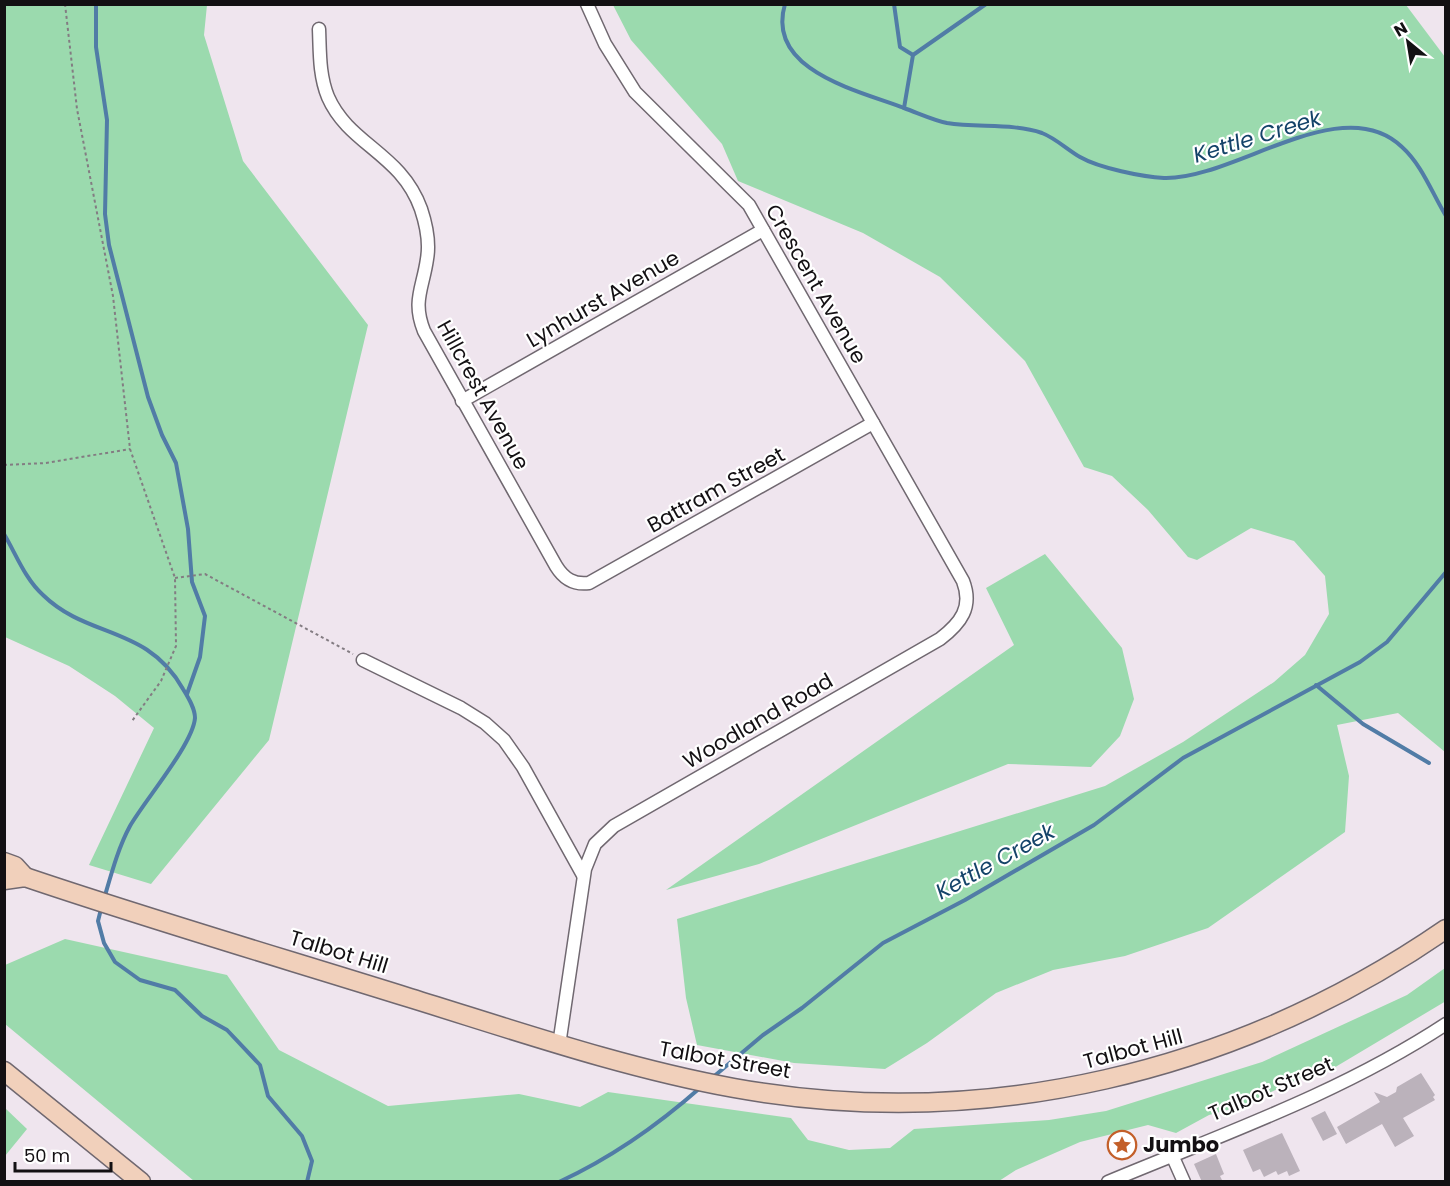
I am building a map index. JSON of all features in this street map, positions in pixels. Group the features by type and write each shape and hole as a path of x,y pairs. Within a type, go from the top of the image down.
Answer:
{"main road":[{"name":"Talbot Hill","path":"4,862 15,866 25,877"},
{"name":"Talbot Hill","path":"4,879 25,877 128,911 640,1067"},
{"name":"Talbot Hill","path":"802,1097 897,1104 959,1101 1057,1091 1134,1074 1211,1051 1293,1017 1382,970 1446,929"},
{"name":"Talbot Street","path":"640,1067 740,1089 802,1097"},
{"path":"4,1071 141,1182"}],"street":[{"name":"Crescent Avenue","path":"587,4 605,44 635,92 742,198 763,230 963,581 968,597 965,612"},
{"name":"Hillcrest Avenue","path":"319,29 322,76 332,105 351,130 393,164 405,178 421,209 428,250 418,295 418,313 424,331 556,566 575,583"},
{"name":"Lynhurst Avenue","path":"462,401 763,230"},
{"name":"Battram Street","path":"575,583 589,583 873,423"},
{"name":"Woodland Road","path":"560,1044 583,875 595,844 614,826 940,639 955,628 965,612"},
{"path":"363,660 461,708 485,723 504,740 523,766 578,861 583,875"},
{"name":"Talbot Street","path":"1108,1182 1332,1089 1388,1060 1446,1024"},
{"path":"1172,1155 1184,1182"}],"path":[{"path":"65,4 77,109 113,296 130,449 177,578 176,646 161,681 132,721"},
{"path":"4,465 46,463 130,449"},
{"path":"177,578 205,574 363,660"}],"green space":[{"path":"5,4 207,5 204,35 243,161 368,325 269,740 151,884 89,865 154,728 115,696 69,666 5,637"},
{"path":"613,5 1406,5 1445,57 1445,752 1398,713 1337,725 1349,776 1345,832 1208,928 1125,956 1053,970 996,993 927,1043 885,1069 794,1063 697,1045 686,998 677,919 1105,786 1183,742 1274,682 1305,655 1329,614 1325,576 1294,541 1251,528 1197,560 1188,557 1148,510 1112,476 1084,467 1025,361 940,277 863,233 738,181 722,144 631,40"},
{"path":"1045,554 1122,648 1134,699 1120,736 1091,767 1008,764 759,864 666,890 1014,645 986,588"},
{"path":"65,939 227,975 279,1050 388,1106 519,1094 580,1107 608,1092 791,1118 808,1140 849,1150 890,1148 914,1129 1049,1120 1106,1111 1262,1062 1407,995 1445,968 1446,1001 1327,1072 1303,1077 1239,1107 1209,1115 1176,1133 1148,1125 1080,1142 1016,1170 999,1181 194,1181 5,1024 5,965"},
{"path":"5,1108 27,1129 5,1156"}],"building":[{"path":"1421,1073 1435,1095 1433,1097 1435,1100 1403,1118 1414,1136 1395,1147 1382,1124 1346,1144 1337,1127 1380,1102 1374,1092 1387,1097 1396,1092 1397,1087"},
{"path":"1325,1111 1337,1134 1323,1141 1311,1118"},
{"path":"1282,1133 1300,1171 1289,1176 1287,1171 1278,1175 1276,1171 1264,1177 1260,1169 1253,1172 1243,1150"},
{"path":"1216,1154 1224,1174 1220,1176 1223,1182 1202,1182 1194,1164"}],"waterway":[{"path":"96,4 96,47 107,120 105,214 109,245 148,397 162,435 176,463 188,529 192,582 205,616 200,657 187,694"},
{"name":"Kettle Creek","path":"785,4 783,27 789,46 802,62 820,75 842,85 904,108"},
{"name":"Kettle Creek","path":"894,4 900,47 913,55"},
{"name":"Kettle Creek","path":"986,4 913,55 904,108 947,123 1031,130 1047,135 1080,157 1098,165 1133,174 1164,178 1192,175 1319,132 1349,128 1377,132 1402,147 1409,154 1446,216"},
{"path":"4,534 26,574 43,595 60,609 135,643 152,654 168,668 194,710 195,718 192,729 178,757 126,834 104,899"},
{"name":"Kettle Creek","path":"712,1078 763,1035 802,1008 883,943 965,900 1094,825 1183,758 1360,662 1387,642 1446,572"},
{"path":"1316,685 1363,724 1429,763"},
{"path":"101,909 98,921 104,943 115,962 140,980 175,990 202,1016 227,1030 260,1065 268,1096 302,1136 312,1161 307,1182"},
{"name":"Kettle Creek","path":"559,1182 633,1140 701,1087"}],"place":[{"name":"Jumbo","path":"1122,1145"}]}
